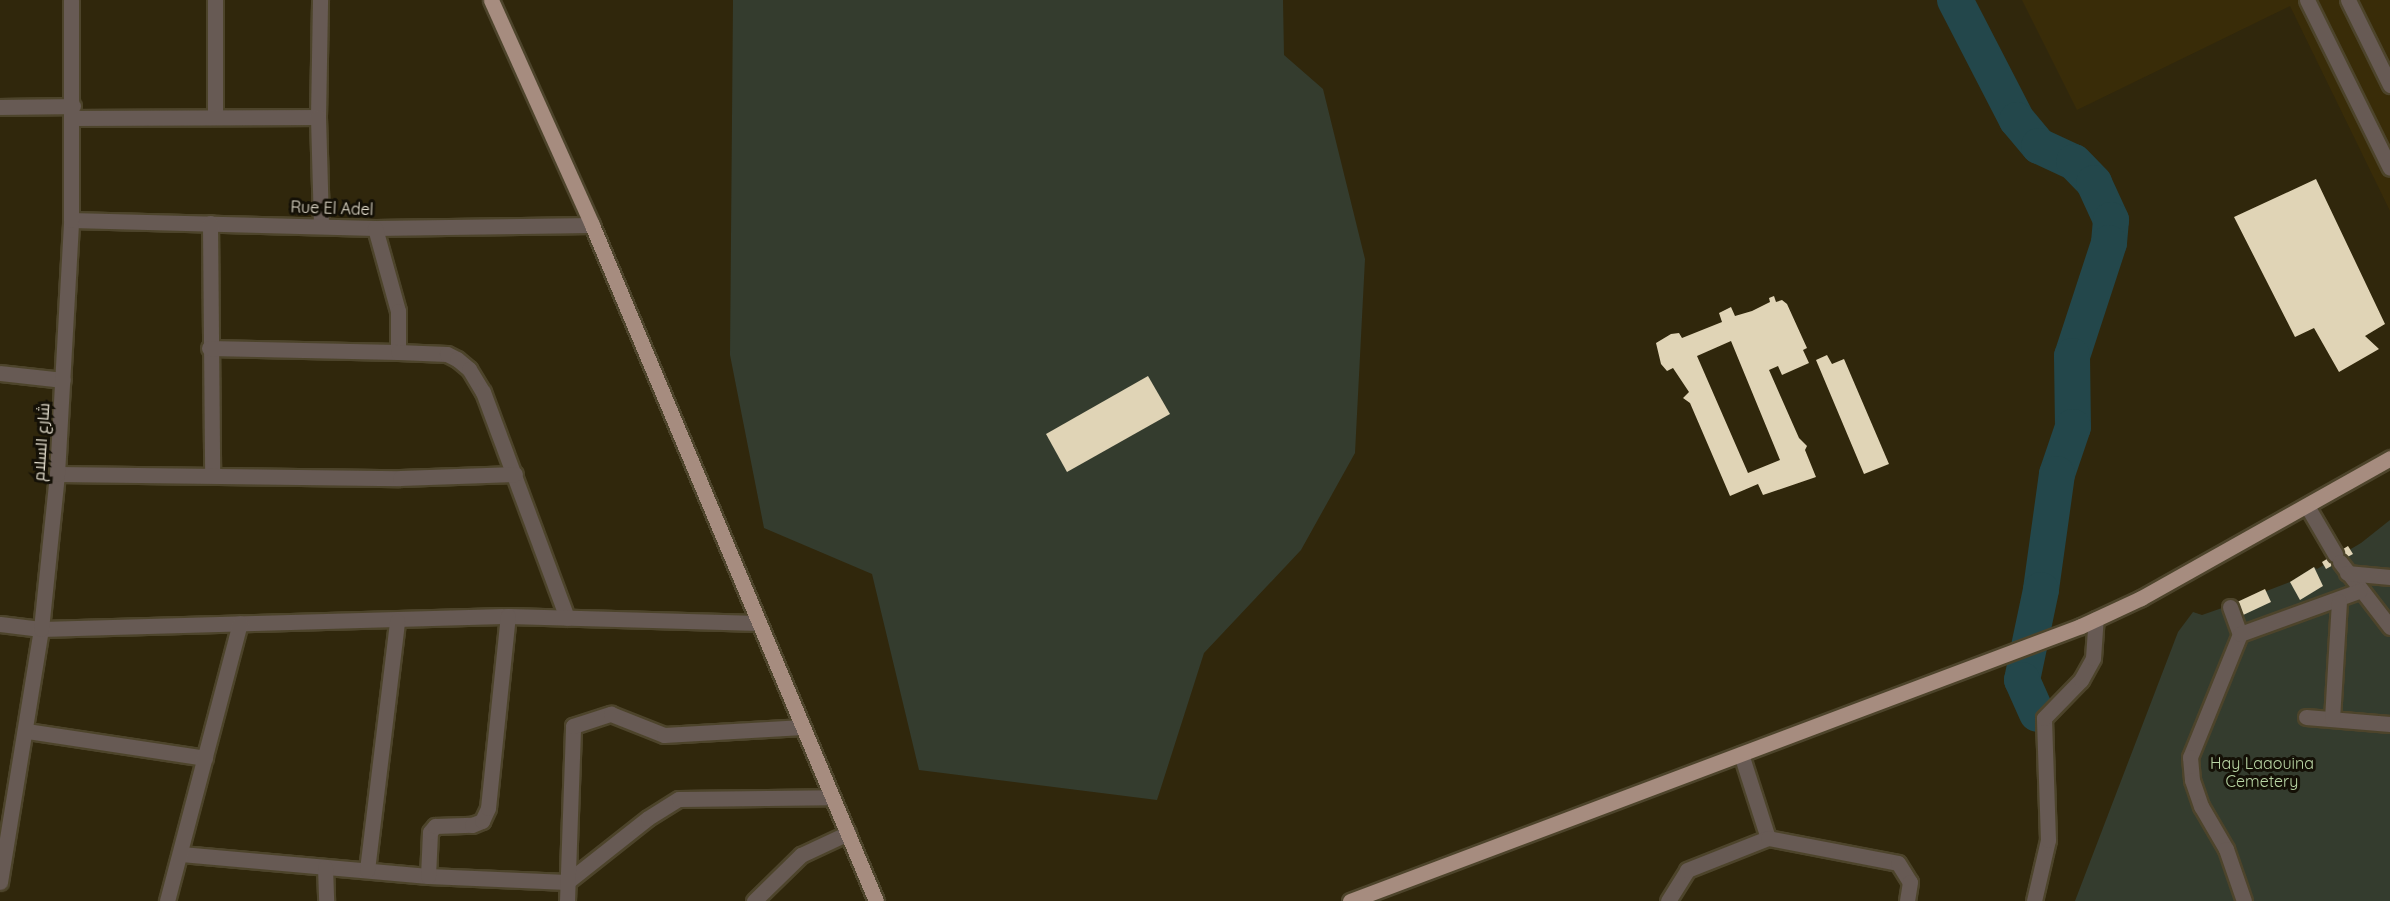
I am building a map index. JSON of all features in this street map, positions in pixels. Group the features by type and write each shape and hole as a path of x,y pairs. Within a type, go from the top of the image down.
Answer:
{"main road":[{"path":"492,0 592,225 876,901"},
{"path":"1350,901 1990,662 2088,622 2307,506 2390,458"}],"street":[{"name":"شارع السلام","path":"0,882 27,731 41,629 57,474 71,220 74,112 71,0"},
{"path":"214,116 215,0"},
{"path":"320,0 318,117 321,224"},
{"path":"2307,0 2389,163"},
{"path":"2348,0 2390,85"},
{"path":"0,107 74,112 318,117"},
{"name":"Rue El Adel","path":"71,220 321,224 375,228 592,225"},
{"path":"210,223 209,348 212,473"},
{"path":"375,228 398,311 398,352"},
{"path":"209,348 447,354 469,369 483,392 567,618"},
{"path":"0,374 63,380"},
{"path":"57,474 212,473 400,478 515,474"},
{"path":"2307,506 2359,591 2390,627"},
{"path":"2340,563 2390,577"},
{"path":"2240,634 2339,601 2359,591"},
{"path":"2332,719 2339,601"},
{"path":"2230,607 2240,634 2190,757 2192,780 2201,806 2226,849 2244,901"},
{"path":"0,624 41,629 397,621 508,616 759,623"},
{"path":"428,876 430,832 435,826 472,825 482,821 488,808 508,616"},
{"path":"367,870 397,621"},
{"path":"2034,901 2048,840 2044,718 2081,680 2093,658 2088,622"},
{"path":"167,901 240,623"},
{"path":"567,901 573,726 611,714 664,735 803,727"},
{"path":"2306,717 2390,724"},
{"path":"27,731 205,758"},
{"path":"1741,754 1768,838"},
{"path":"181,854 428,876 567,882 648,818 679,800 832,797"},
{"path":"754,901 801,855 848,833"},
{"path":"1668,901 1687,870 1768,838 1898,863 1910,882 1907,901"},
{"path":"325,867 326,901"}],"shaded area":[{"path":"2022,0 2390,0 2390,211 2290,6 2077,110"}],"green space":[{"path":"733,0 1283,0 1284,55 1323,89 1365,259 1355,453 1301,550 1204,653 1157,800 919,770 872,574 764,528 730,355"},
{"name":"Hay Laaouina Cemetery","path":"2390,520 2390,901 2075,901 2178,632 2193,612 2202,615 2290,582 2361,543"}],"building":[{"path":"2316,179 2385,324 2365,336 2379,349 2339,372 2314,328 2295,337 2234,217"},
{"path":"1774,296 1776,302 1782,300 1787,304 1807,348 1803,350 1809,363 1782,375 1778,366 1769,370 1799,438 1807,446 1805,450 1816,477 1763,495 1758,484 1730,496 1690,403 1683,398 1689,392 1673,368 1667,371 1661,364 1656,343 1671,334 1679,333 1682,338 1722,322 1719,313 1731,307 1735,316 1752,311 1770,302 1769,298","holes":["1731,341 1780,460 1748,473 1697,356"]},
{"path":"1827,355 1832,364 1844,359 1889,464 1864,474 1816,360"},
{"path":"1148,376 1170,414 1067,472 1046,434"},
{"path":"2348,546 2353,554 2326,569 2322,562"},
{"path":"2314,567 2323,586 2300,600 2290,582"},
{"path":"2265,589 2271,602 2241,616 2235,603"}],"waterway":[{"path":"1955,0 2017,120 2039,146 2074,162 2094,183 2111,220 2109,243 2072,356 2073,427 2057,474 2041,590 2022,680 2037,714"}]}
